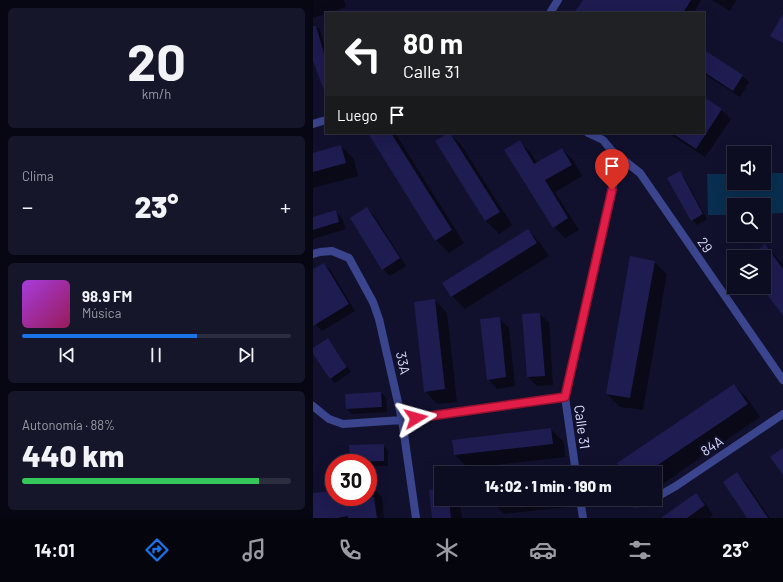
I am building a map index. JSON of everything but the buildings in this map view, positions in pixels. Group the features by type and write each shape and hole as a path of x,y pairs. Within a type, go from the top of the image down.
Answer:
{"street":[{"path":"551,12 558,0"},
{"path":"313,124 325,120"},
{"name":"29","path":"590,134 603,140 612,151 640,173 783,380"},
{"name":"Calle 31","path":"575,466 565,397 615,176 612,151"},
{"name":"33A","path":"313,254 332,251 349,258 373,302 379,319 402,420 415,518"},
{"path":"313,406 329,419 343,424 402,420 565,397"},
{"name":"84A","path":"662,493 783,414"},
{"path":"581,506 583,518"}],"water":[{"path":"771,173 783,173 783,213 771,214 771,198 727,198 727,215 708,215 707,174 727,174 727,190 771,190"}],"route":[{"path":"416,418 565,397 612,190"}]}
